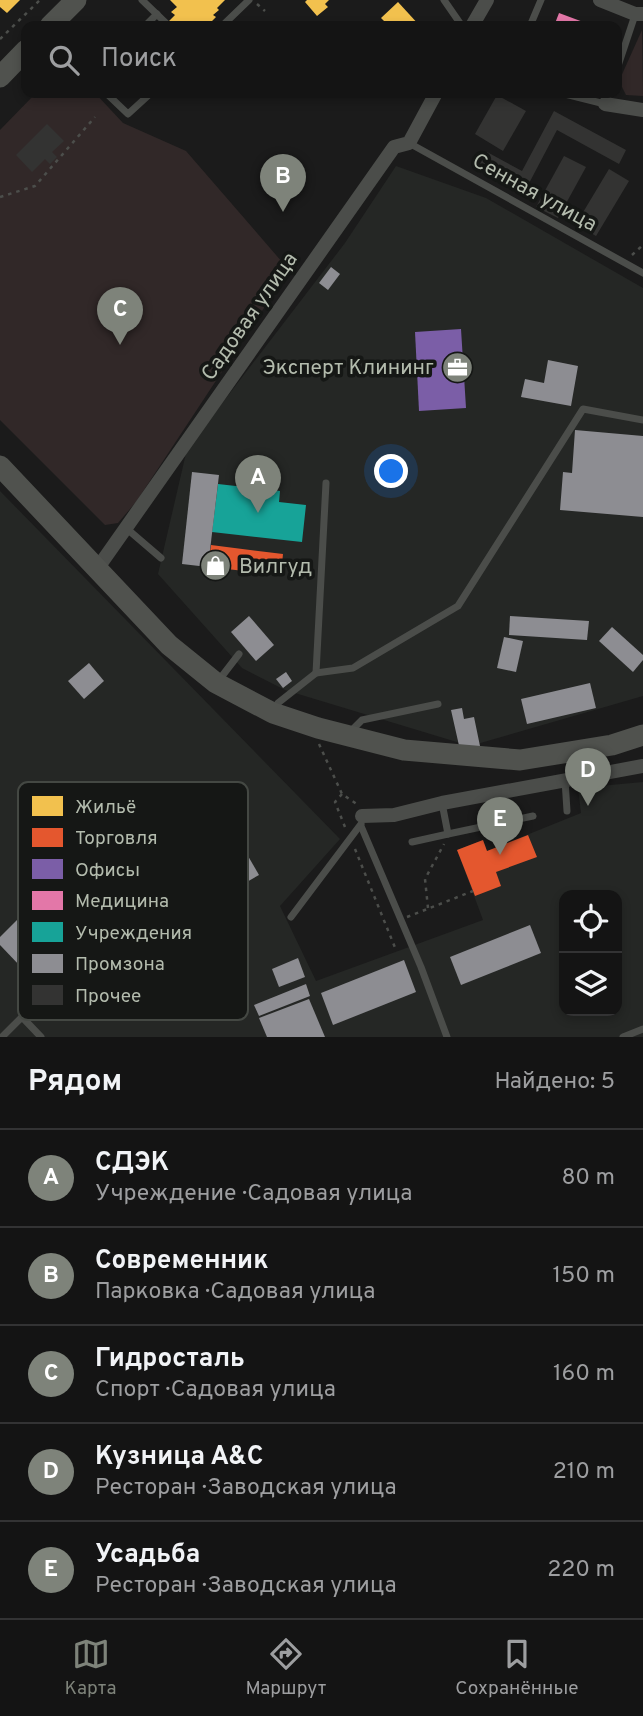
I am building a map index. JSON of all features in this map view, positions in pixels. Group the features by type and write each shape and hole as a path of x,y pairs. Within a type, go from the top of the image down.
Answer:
{"main road":[{"path":"55,21 76,0"},
{"path":"0,77 21,55"},
{"path":"0,466 169,645 216,683 272,713 404,750 520,760 611,745 643,735"}],"street":[{"path":"475,21 486,0"},
{"path":"600,0 639,14"},
{"name":"Садовая улица","path":"97,569 128,521 394,147 409,143 433,98"},
{"path":"607,98 643,110"},
{"path":"365,819 643,766"}],"lane":[{"path":"142,0 164,21"},
{"path":"228,21 251,0"},
{"path":"444,0 459,21"},
{"path":"532,21 541,0"},
{"path":"150,21 157,14"},
{"path":"622,56 639,14"},
{"path":"111,98 128,114 146,98"},
{"name":"Сенная улица","path":"409,143 643,273"},
{"path":"272,713 278,703 316,673 352,668 458,606 583,409 643,420"},
{"path":"316,673 326,483"},
{"path":"128,521 161,558"},
{"path":"216,683 239,654"},
{"path":"346,735 362,720 438,704"},
{"path":"565,779 567,811"},
{"path":"442,803 448,834"},
{"path":"412,842 533,816"},
{"path":"291,917 365,819"},
{"path":"365,819 400,919 447,1037"},
{"path":"2,1037 19,1020"},
{"path":"25,1020 41,1037"},
{"path":"623,1037 643,1029"}],"path":[{"path":"0,39 40,0"},
{"path":"251,0 265,11"},
{"path":"0,197 35,186 95,117"},
{"path":"624,262 643,245"},
{"path":"315,737 342,794 365,819"},
{"path":"342,794 334,802 396,950"},
{"path":"428,908 425,879 448,834"},
{"path":"400,919 473,891"}],"shaded area":[{"path":"642,30 643,96 626,95 622,87 622,74"},
{"path":"31,98 100,98 123,123 186,151 289,270 136,502 118,523 105,525 0,420 0,130"},
{"path":"396,166 486,198 643,288 643,696 470,746 285,690 242,668 158,574 187,449 345,243"},
{"path":"0,491 340,839 280,906 316,981 483,920 457,850 483,840 487,851 581,813 578,788 643,782 643,1037 0,1037"}],"building: Жильё":[{"path":"0,0 20,0 7,13 0,7"},
{"path":"170,0 225,0 217,8 219,10 213,15 216,17 212,21 169,21 175,15 171,12 177,7"},
{"path":"329,0 325,4 328,7 317,16 305,2"},
{"path":"398,2 415,21 384,21 381,18"}],"building: Торговля":[{"path":"211,545 283,554 281,575 208,567"},
{"path":"528,835 537,857 496,872 501,886 475,896 457,850 483,840 487,851"}],"building: Офисы":[{"path":"461,329 466,408 419,411 415,332"}],"building: Медицина":[{"path":"559,13 581,21 556,21"}],"building: Учреждения":[{"path":"218,484 280,491 279,502 306,505 302,542 212,532"}],"building: Промзона":[{"path":"331,267 340,274 328,290 319,283"},
{"path":"548,360 578,366 571,406 521,397 525,379 544,383"},
{"path":"575,430 643,436 643,517 560,510 563,472 572,473"},
{"path":"192,472 219,475 208,567 182,564"},
{"path":"249,616 274,645 256,661 231,632"},
{"path":"510,616 589,621 587,640 509,635"},
{"path":"612,627 643,655 643,660 633,672 599,641"},
{"path":"504,637 523,641 516,672 497,668"},
{"path":"89,663 104,681 84,699 68,681"},
{"path":"286,672 292,681 283,688 276,679"},
{"path":"590,683 596,708 527,724 521,699"},
{"path":"462,708 464,719 474,717 480,746 460,750 451,710"},
{"path":"248,856 259,875 248,881"},
{"path":"18,919 18,964 0,945 0,937"},
{"path":"530,925 541,953 461,985 450,957"},
{"path":"298,958 305,977 279,987 272,969"},
{"path":"404,960 416,992 333,1025 321,993"},
{"path":"306,984 310,996 259,1016 254,1005"},
{"path":"309,999 325,1037 267,1037 259,1018"}],"building: Прочее":[{"path":"495,98 502,98 526,111 503,151 475,134"},
{"path":"554,111 626,150 619,164 557,130 526,189 480,164 487,152 522,171"},
{"path":"47,124 64,141 52,152 57,157 50,164 45,159 32,172 16,155"},
{"path":"564,156 586,167 558,218 536,207"},
{"path":"609,169 629,181 596,236 576,224"}],"place":[{"name":"Современник","path":"283,212"},
{"name":"Гидросталь","path":"120,345"},
{"name":"Эксперт Клининг","path":"457,367"},
{"name":"СДЭК","path":"258,513"},
{"name":"Вилгуд","path":"216,566"},
{"name":"Кузница А&С","path":"588,806"},
{"name":"Усадьба","path":"500,855"}]}
